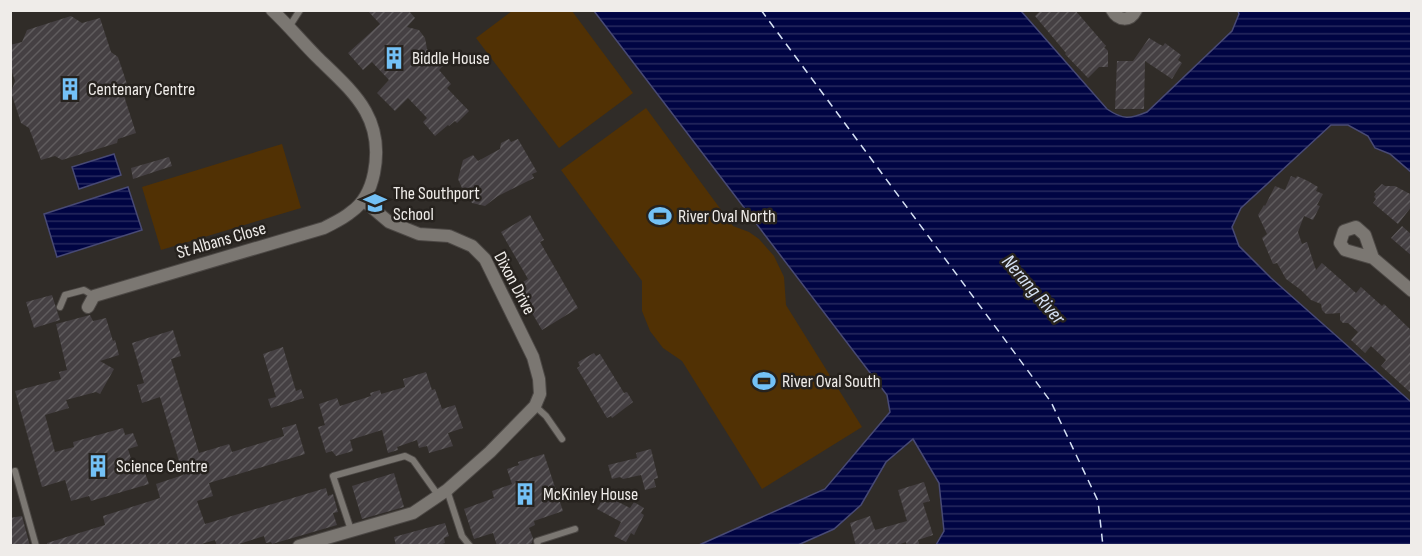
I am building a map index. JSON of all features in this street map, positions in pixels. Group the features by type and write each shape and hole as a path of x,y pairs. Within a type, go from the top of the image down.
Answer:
{"street":[{"path":"272,10 357,97 368,114 375,137 376,164 363,200"},
{"path":"1112,10 1116,16 1124,19 1132,17 1137,10"},
{"name":"St Albans Close","path":"91,302 324,228 352,212 363,200"},
{"name":"Dixon Drive","path":"363,200 389,222 419,234 449,236 472,246 485,259 533,357 540,379 540,394 535,405"},
{"path":"1373,258 1412,291"},
{"path":"298,546 413,513 442,493 490,452 535,405"}],"lane":[{"path":"289,27 300,10"},
{"path":"60,307 65,296 84,290 91,302"},
{"path":"535,405 562,439"},
{"path":"351,530 333,476 405,456 413,460 442,493 462,536 470,546"},
{"path":"15,471 36,546"},
{"path":"538,546 537,541 575,529"}],"shaded area":[{"path":"512,11 572,11 633,93 559,148 476,38"},
{"path":"646,108 733,226 759,239 774,256 784,277 786,305 862,427 762,489 682,361 663,348 650,331 642,311 642,281 561,170"},
{"path":"282,144 301,208 161,250 142,187"}],"water":[{"name":"Nerang River","path":"594,11 1021,11 1107,109 1127,117 1147,112 1232,31 1239,14 1238,11 1411,11 1411,172 1390,154 1375,148 1368,136 1348,125 1331,125 1241,208 1232,227 1239,246 1271,278 1411,402 1411,545 936,545 944,531 939,483 913,439 886,462 861,505 834,529 798,545 699,545 825,489 890,412 887,395"},
{"path":"114,154 121,175 79,189 72,167"},
{"path":"128,187 142,230 57,257 44,214"}],"building":[{"name":"Biddle House","path":"367,10 408,10 415,18 407,27 419,30 425,38 427,49 443,66 439,70 451,84 447,88 469,111 457,123 455,121 448,125 435,136 423,122 427,118 408,98 395,111 377,93 389,80 372,62 363,70 348,53 380,24"},
{"path":"1041,10 1075,10 1106,46 1104,47 1108,51 1108,67 1099,67 1088,78 1065,54 1035,16"},
{"name":"Centenary Centre","path":"71,16 82,23 100,18 111,52 118,57 128,87 125,99 136,133 118,139 117,143 62,160 55,156 41,160 29,128 21,123 11,92 15,81 10,66 10,45 22,42 27,30"},
{"path":"1149,38 1163,46 1165,43 1181,55 1178,60 1182,63 1172,79 1145,61 1144,109 1115,109 1117,61 1133,61"},
{"path":"509,139 511,142 518,139 537,172 532,174 534,178 498,196 485,206 472,203 468,196 466,197 458,179 463,160 473,155 478,161 500,149 501,143"},
{"name":"Centenary Centre","path":"169,157 172,166 133,179 131,168"},
{"path":"1291,176 1308,181 1318,187 1316,191 1323,194 1313,220 1304,216 1298,232 1302,244 1307,242 1316,270 1322,263 1356,293 1361,287 1382,306 1384,304 1412,331 1412,394 1381,366 1386,360 1371,346 1365,353 1351,340 1358,332 1348,323 1340,320 1340,313 1326,314 1321,304 1311,300 1286,279 1277,263 1273,264 1262,238 1267,234 1258,215 1275,186 1285,190"},
{"path":"1382,184 1395,186 1412,195 1412,206 1398,224 1373,203 1376,199 1374,192"},
{"path":"530,215 544,240 540,242 578,308 542,330 516,286 528,279 501,232"},
{"path":"1402,226 1412,235 1412,256 1391,238"},
{"path":"52,295 60,320 34,328 26,302"},
{"path":"90,315 93,321 106,318 119,355 100,361 114,369 100,394 96,392 66,400 69,408 45,415 55,452 74,447 73,442 123,428 125,435 133,433 138,446 128,449 134,468 142,465 149,484 91,501 89,496 71,501 65,480 42,487 15,391 61,379 59,372 67,370 56,324"},
{"path":"173,330 181,356 171,359 199,453 229,444 232,452 284,436 282,428 296,424 305,454 209,483 213,496 197,501 205,524 326,488 328,496 333,494 338,512 333,513 337,525 272,544 271,542 266,543 264,536 233,546 217,546 215,540 195,546 47,546 47,543 105,525 103,516 160,498 156,484 183,475 160,397 142,403 137,385 144,383 132,343"},
{"path":"283,347 296,391 301,389 304,398 271,408 268,399 276,397 263,354"},
{"path":"594,353 596,356 600,354 624,393 627,392 633,402 612,418 611,416 607,418 577,368 580,366 578,362"},
{"path":"426,372 442,409 455,405 463,428 448,433 453,446 429,453 427,446 419,448 417,440 388,453 382,430 350,440 353,451 336,456 332,451 326,453 318,427 325,425 319,404 337,398 340,406 371,396 370,393 380,390 381,394 405,387 403,379"},
{"path":"651,449 658,478 654,479 656,487 645,490 641,475 612,479 608,465 637,458 636,453"},
{"name":"McKinley House","path":"544,454 563,511 534,521 535,525 529,528 533,538 532,543 526,546 497,546 493,533 474,539 464,509 494,498 492,491 512,484 507,469 519,465 518,462"},
{"path":"394,473 404,507 362,519 352,486"},
{"path":"924,482 930,501 923,503 933,535 918,540 920,546 907,546 906,542 895,546 856,546 850,523 870,516 875,530 907,521 898,490"},
{"path":"605,495 630,508 634,502 644,508 641,513 644,515 634,535 631,533 626,542 614,536 621,522 597,509"},
{"path":"22,516 30,546 13,546 10,538 10,518"},
{"path":"445,523 449,536 444,538 445,543 436,546 396,546 394,537"}],"ferry route":[{"path":"761,10 1051,402 1098,501 1103,546"}],"place":[{"name":"Biddle House","path":"394,58"},
{"name":"Centenary Centre","path":"70,89"},
{"name":"The Southport School","path":"375,203"},
{"name":"River Oval North","path":"660,216"},
{"name":"River Oval South","path":"764,381"},
{"name":"Science Centre","path":"98,466"},
{"name":"McKinley House","path":"525,494"}]}
